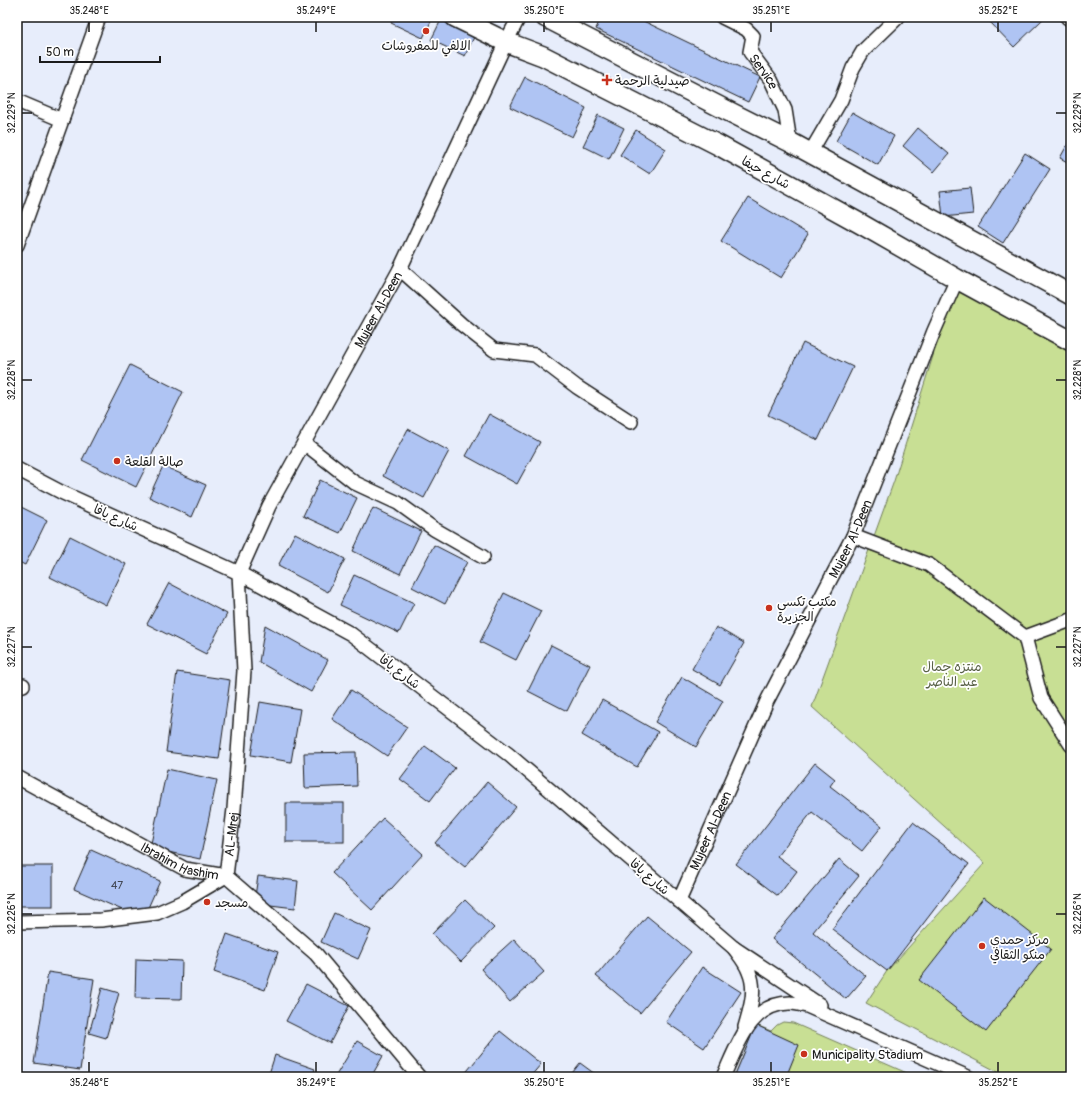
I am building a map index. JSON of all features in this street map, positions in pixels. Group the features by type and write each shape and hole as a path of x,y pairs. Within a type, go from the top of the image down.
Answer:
{"main road":[{"name":"شارع حيفا","path":"455,17 506,42 543,56 718,145 1071,341"},
{"path":"545,17 790,142 1071,295"}],"street":[{"path":"17,246 99,17"},
{"name":"Mujeer Al-Deen","path":"239,573 269,506 400,269 519,17"},
{"name":"Service","path":"722,17 746,30 753,36 750,52 771,80 784,110 790,142"},
{"path":"810,153 841,100 853,68 863,51 898,17"},
{"path":"1067,17 1071,20"},
{"path":"17,101 62,120"},
{"path":"400,269 461,324 494,350 535,355 577,387 631,422"},
{"name":"Mujeer Al-Deen","path":"679,900 767,701 853,536 934,331 957,279"},
{"path":"304,443 355,483 398,503 434,529 483,557"},
{"name":"شارع يافا","path":"17,470 61,492 239,573 351,634 508,754 734,948"},
{"path":"853,536 929,566 1025,637 1041,698 1071,745"},
{"name":"AL-Mrej","path":"226,876 234,809 244,671 239,573"},
{"path":"1025,637 1071,620"},
{"name":"Ibrahim Hashim","path":"17,777 185,869 226,876 316,954 419,1077"},
{"path":"17,922 101,920 157,913 182,902 226,876"},
{"path":"734,948 848,1024"},
{"path":"734,948 749,972 752,984 753,995 751,1007 743,1036"},
{"path":"723,1077 751,1021 762,1011 776,1004 792,1003 807,1006 968,1077"}],"green space":[{"name":"منتزه جمال عبد الناصر","path":"957,279 1071,344 1071,1077 1005,1077 1002,1074 866,1003 887,971 985,863 812,707 894,481"},
{"name":"Municipality Stadium","path":"783,1022 793,1023 916,1077 734,1077 756,1025 771,1031"}],"building":[{"path":"394,17 433,17 423,38 391,23"},
{"path":"601,17 635,17 760,77 748,102 596,29"},
{"path":"995,17 1042,17 1043,19 1014,47 990,22"},
{"path":"441,20 475,35 465,56 431,40"},
{"path":"525,77 586,108 572,137 510,107"},
{"path":"852,112 894,136 878,165 836,141"},
{"path":"598,115 624,128 609,159 583,146"},
{"path":"918,128 949,154 934,172 903,146"},
{"path":"636,130 666,149 650,174 620,155"},
{"path":"1071,138 1071,164 1060,158"},
{"path":"1025,153 1050,169 1003,243 978,227"},
{"path":"970,188 973,214 943,217 940,191"},
{"path":"748,198 808,234 781,278 721,241"},
{"path":"803,343 853,367 818,440 768,415"},
{"path":"130,365 183,392 136,487 82,460"},
{"path":"489,414 540,442 517,484 466,456"},
{"path":"408,429 449,451 424,498 383,476"},
{"path":"163,466 206,485 192,517 149,497"},
{"path":"320,480 357,498 340,533 303,516"},
{"path":"17,505 47,520 25,565 17,561"},
{"path":"373,508 421,531 400,574 353,551"},
{"path":"295,533 345,559 328,592 278,566"},
{"path":"70,536 126,564 106,605 50,577"},
{"path":"434,545 467,562 445,604 412,587"},
{"path":"354,575 414,603 399,633 340,605"},
{"path":"169,583 227,614 206,654 147,624"},
{"path":"504,593 541,611 516,660 480,642"},
{"path":"265,625 328,660 311,692 259,662"},
{"path":"716,627 744,643 720,685 692,669"},
{"path":"551,645 590,665 567,711 528,691"},
{"path":"177,672 230,680 219,759 166,752"},
{"path":"682,677 723,701 696,747 655,722"},
{"path":"351,690 407,727 387,756 332,719"},
{"path":"602,700 658,732 637,767 582,735"},
{"path":"260,702 300,709 291,762 251,755"},
{"path":"425,746 455,768 430,801 400,779"},
{"path":"356,752 357,786 305,788 304,753"},
{"path":"815,763 835,779 830,786 882,826 862,851 812,812 777,856 797,871 778,896 736,864"},
{"path":"167,769 217,780 200,859 150,848"},
{"path":"487,782 516,807 465,867 435,843"},
{"path":"286,803 344,803 344,842 286,842"},
{"path":"383,818 423,854 372,910 332,873"},
{"path":"913,822 969,864 887,971 832,929"},
{"path":"91,850 160,881 143,919 74,889"},
{"path":"839,859 859,876 813,932 866,976 846,999 772,939"},
{"path":"17,866 53,866 53,906 17,906"},
{"path":"258,876 298,881 295,908 254,903"},
{"path":"984,897 1051,949 986,1032 919,980"},
{"path":"465,900 494,928 461,962 432,934"},
{"path":"334,913 371,930 358,959 321,942"},
{"path":"647,916 691,952 640,1013 596,976"},
{"path":"227,934 278,952 265,990 214,972"},
{"path":"514,939 544,972 510,1002 481,969"},
{"path":"136,959 182,961 181,999 135,998"},
{"path":"702,967 741,992 704,1048 666,1022"},
{"path":"48,972 94,979 80,1070 34,1063"},
{"path":"306,984 349,1006 330,1043 286,1021"},
{"path":"102,988 119,993 106,1038 89,1033"},
{"path":"756,1025 799,1045 786,1077 734,1077"},
{"path":"500,1031 541,1064 530,1077 464,1077 463,1076"},
{"path":"357,1041 383,1056 371,1077 335,1077"},
{"path":"275,1055 315,1069 312,1077 268,1077"},
{"path":"580,1063 599,1077 569,1077"}],"place":[{"name":"الالفي للمفروشات","path":"426,31"},
{"name":"صيدلية الرحمة","path":"607,80"},
{"name":"صالة القلعة","path":"117,461"},
{"name":"مكتب تكسي الجزيرة","path":"769,608"},
{"name":"مسجد","path":"207,902"},
{"name":"مركز حمدي منكو الثقافي","path":"982,946"},
{"name":"Municipality Stadium","path":"804,1054"}]}
